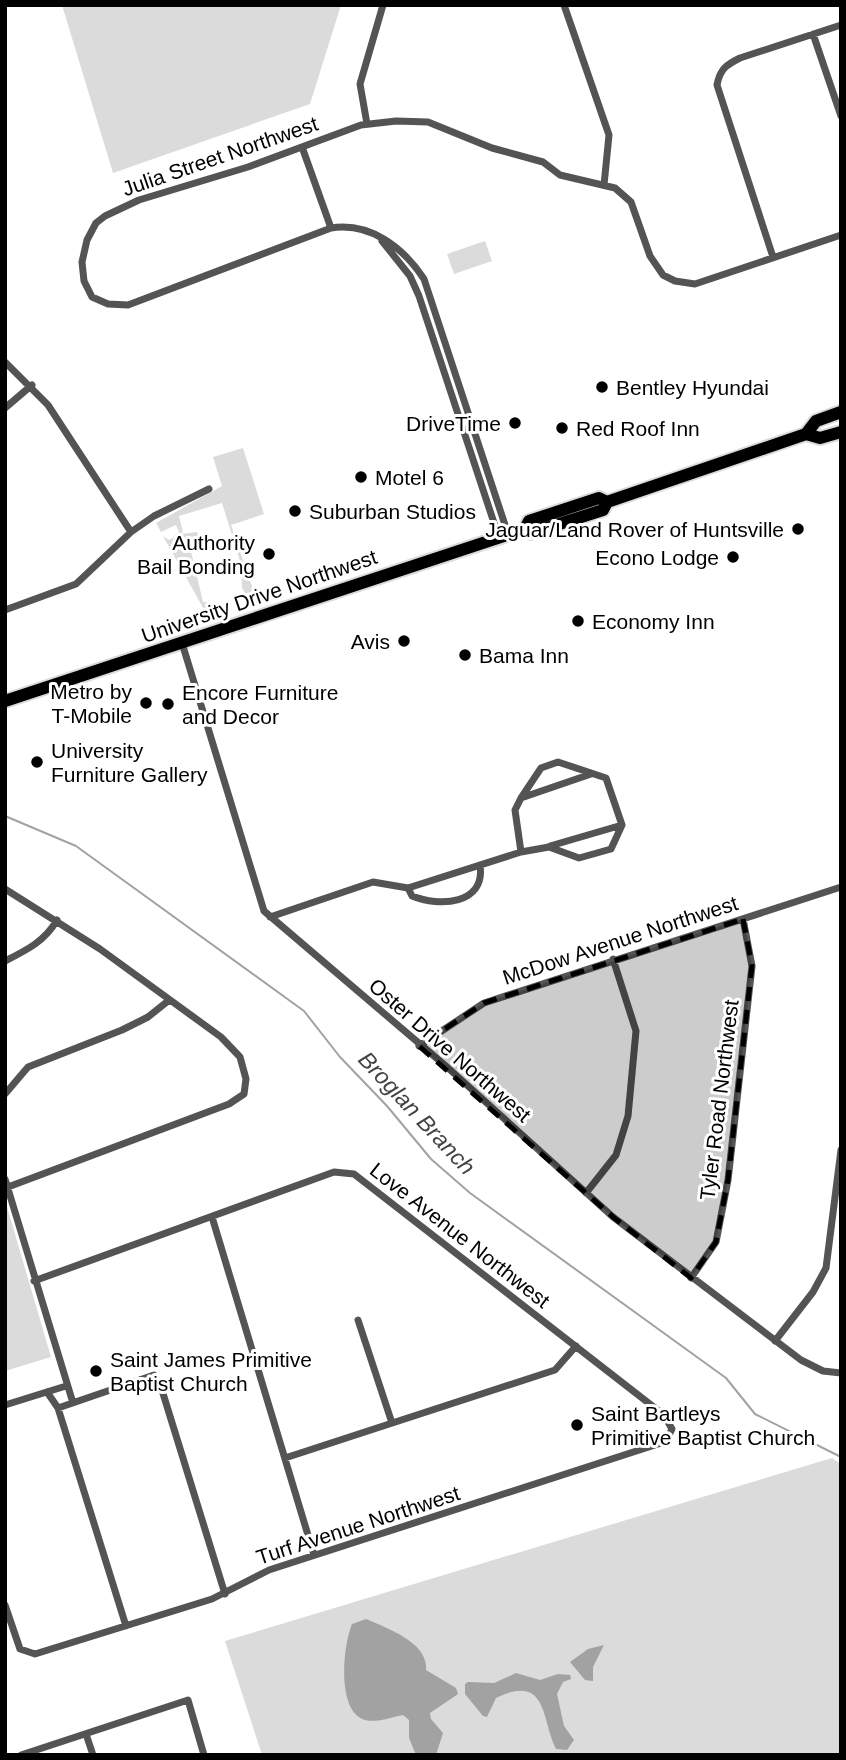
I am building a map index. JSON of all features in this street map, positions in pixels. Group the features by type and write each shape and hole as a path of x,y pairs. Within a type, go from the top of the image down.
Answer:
{"highway":[{"name":"University Drive Northwest","path":"5,701 525,529 531,533 583,517 603,510 607,502 806,434 816,421 841,412"},
{"name":"University Drive Northwest","path":"806,434 820,438 841,432"}],"street":[{"path":"367,124 360,83 383,5"},
{"path":"564,5 609,135 604,185 615,188 631,202 650,256 663,275 675,281 695,284 841,235"},
{"path":"773,257 717,85 718,79 726,65 740,58 841,25"},
{"path":"813,34 841,116"},
{"name":"Julia Street Northwest","path":"504,536 424,279 414,262 380,237 351,225 331,228 128,305 108,304 92,297 84,281 82,262 86,240 96,223 114,210 367,124 428,121 492,148 543,162 560,175 604,185"},
{"path":"302,147 331,228"},
{"path":"380,237 410,276 419,296 504,536"},
{"path":"5,362 32,385 131,532"},
{"path":"5,408 32,385"},
{"path":"5,610 76,584 131,532 154,516 209,489"},
{"name":"Oster Drive Northwest","path":"182,643 264,911 448,1068 586,1193 691,1278 812,1366 841,1373"},
{"path":"521,852 515,810 541,768 558,762 606,778 622,825 611,849 579,858 549,847"},
{"path":"521,797 592,774"},
{"path":"270,917 373,882 408,888 521,852 549,847 622,825"},
{"path":"408,888 412,896 430,903 454,902 473,894 482,878 481,865"},
{"name":"McDow Avenue Northwest","path":"419,1046 484,1003 841,887"},
{"path":"5,889 57,920 220,1037 240,1057 246,1079 244,1094 229,1104 6,1183 73,1403"},
{"name":"Tyler Road Northwest","path":"691,1278 716,1242 724,1204 752,966 743,919"},
{"path":"5,961 30,949 50,932 57,920"},
{"path":"586,1193 616,1155 628,1116 636,1031 613,959"},
{"path":"5,1094 28,1067 122,1030 148,1017 168,1001"},
{"path":"775,1341 813,1292 826,1268 841,1150"},
{"name":"Love Avenue Northwest","path":"34,1282 334,1172 354,1174 664,1415 671,1423 671,1433"},
{"path":"212,1217 314,1555"},
{"path":"358,1320 392,1423"},
{"path":"285,1458 555,1370 576,1346"},
{"path":"58,1408 154,1375 159,1380 225,1594"},
{"path":"5,1405 66,1386"},
{"path":"47,1392 58,1408 127,1626"},
{"name":"Turf Avenue Northwest","path":"5,1605 20,1649 26,1654 127,1626 225,1594 269,1570 658,1444 666,1441 671,1433"},
{"path":"21,1755 188,1700 204,1755"},
{"path":"86,1734 93,1755"}],"highlighted area":[{"path":"743,919 752,966 728,1180 716,1242 691,1278 613,1217 419,1046 484,1003"}],"shaded area":[{"path":"62,5 341,5 310,104 113,173"},
{"path":"485,241 492,261 454,274 447,254"},
{"path":"243,448 264,514 231,525 256,598 250,601 242,588 241,564 222,503 179,516 183,532 173,536 179,532 176,525 161,532 156,523 222,486 213,457"},
{"path":"197,532 199,536 188,539 203,602 208,602 207,615 163,536 169,540 180,534"},
{"path":"5,1200 51,1357 5,1371"},
{"path":"832,1458 841,1464 841,1755 262,1755 225,1641"},
{"path":"366,1619 414,1644 425,1660 426,1670 456,1688 458,1694 430,1713 431,1719 443,1733 436,1755 416,1755 409,1738 409,1720 403,1715 370,1721 356,1714 349,1705 344,1677 346,1647 352,1624"},
{"path":"604,1645 593,1667 593,1681 585,1680 570,1662 588,1649"},
{"path":"516,1673 540,1680 558,1674 570,1675 571,1679 563,1682 557,1694 564,1726 574,1740 567,1750 556,1749 540,1703 534,1695 525,1691 496,1698 487,1717 483,1716 465,1694 465,1684 468,1682 494,1683"}],"waterway":[{"name":"Broglan Branch","path":"5,816 76,846 304,1011 340,1057 387,1106 431,1159 470,1193 726,1378 755,1414 841,1457"}],"place":[{"name":"Bentley Hyundai","path":"602,387"},
{"name":"DriveTime","path":"515,423"},
{"name":"Red Roof Inn","path":"562,428"},
{"name":"Motel 6","path":"361,477"},
{"name":"Suburban Studios","path":"295,511"},
{"name":"Jaguar/Land Rover of Huntsville","path":"798,529"},
{"name":"Authority Bail Bonding","path":"269,554"},
{"name":"Econo Lodge","path":"733,557"},
{"name":"Economy Inn","path":"578,621"},
{"name":"Avis","path":"404,641"},
{"name":"Bama Inn","path":"465,655"},
{"name":"Metro by T-Mobile","path":"146,703"},
{"name":"Encore Furniture and Decor","path":"168,704"},
{"name":"University Furniture Gallery","path":"37,762"},
{"name":"Saint James Primitive Baptist Church","path":"96,1371"},
{"name":"Saint Bartleys Primitive Baptist Church","path":"577,1425"}]}
